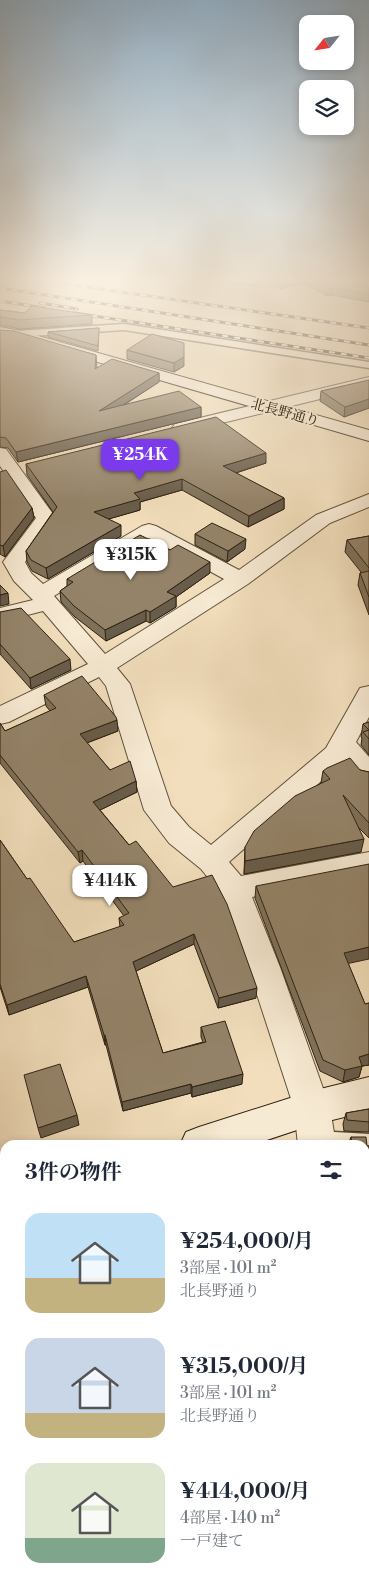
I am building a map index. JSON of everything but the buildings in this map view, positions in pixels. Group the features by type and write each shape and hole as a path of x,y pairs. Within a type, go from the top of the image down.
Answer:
{"street":[{"name":"北長野通り","path":"84,355 369,436"},
{"path":"345,364 338,376 347,387"},
{"path":"161,433 369,382"},
{"path":"10,466 46,518 14,562 22,576 118,684 158,810 180,835 211,861 234,889 264,967 312,1108 316,1140"},
{"path":"0,716 103,666 240,579 322,519 369,500"},
{"path":"0,615 44,599 150,530 240,579"},
{"path":"211,861 336,754 369,694"},
{"path":"342,744 369,774"},
{"path":"234,889 369,863"},
{"path":"214,1140 312,1108 369,1094"}],"lane":[{"path":"304,355 369,365"}],"railway":[{"path":"349,355 369,358"}]}
